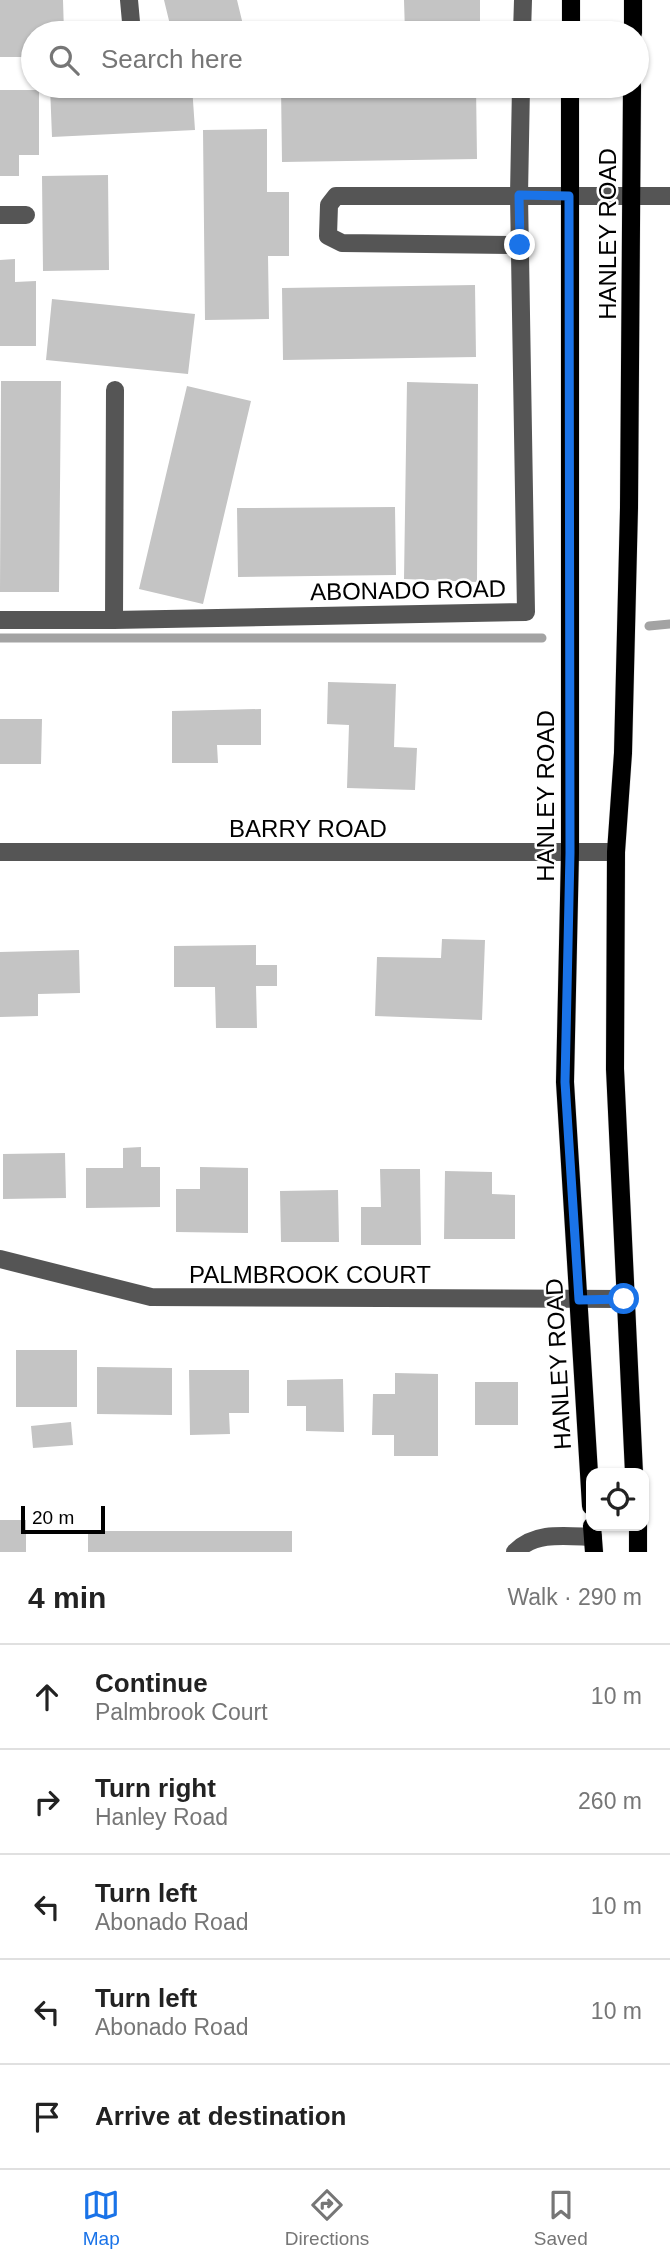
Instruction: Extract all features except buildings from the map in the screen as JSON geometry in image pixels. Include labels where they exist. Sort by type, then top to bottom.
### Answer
[{"type":"main road","points":[[571,0],[571,21]]},
{"type":"main road","points":[[632,21],[633,0]]},
{"type":"main road","name":"HANLEY ROAD","points":[[570,98],[570,853],[565,1082],[589,1468]]},
{"type":"main road","name":"HANLEY ROAD","points":[[632,98],[629,522],[624,753],[617,852],[615,1069],[634,1468]]},
{"type":"main road","points":[[638,1531],[638,1552]]},
{"type":"street","points":[[129,0],[131,21]]},
{"type":"street","points":[[522,21],[523,0]]},
{"type":"street","name":"ABONADO ROAD","points":[[0,620],[526,612],[519,195],[521,98]]},
{"type":"street","points":[[520,245],[342,243],[328,236],[329,205],[336,196],[670,196]]},
{"type":"street","points":[[0,215],[26,215]]},
{"type":"street","points":[[114,620],[115,390]]},
{"type":"street","name":"BARRY ROAD","points":[[0,852],[617,852]]},
{"type":"street","name":"PALMBROOK COURT","points":[[0,1259],[151,1297],[624,1299]]},
{"type":"street","points":[[515,1552],[526,1541],[553,1536],[593,1538]]},
{"type":"waterway","points":[[649,626],[670,624]]},
{"type":"waterway","points":[[0,638],[542,638]]},
{"type":"route","points":[[520,245],[519,195],[569,196],[571,754],[565,1082],[579,1300],[624,1299]]}]
